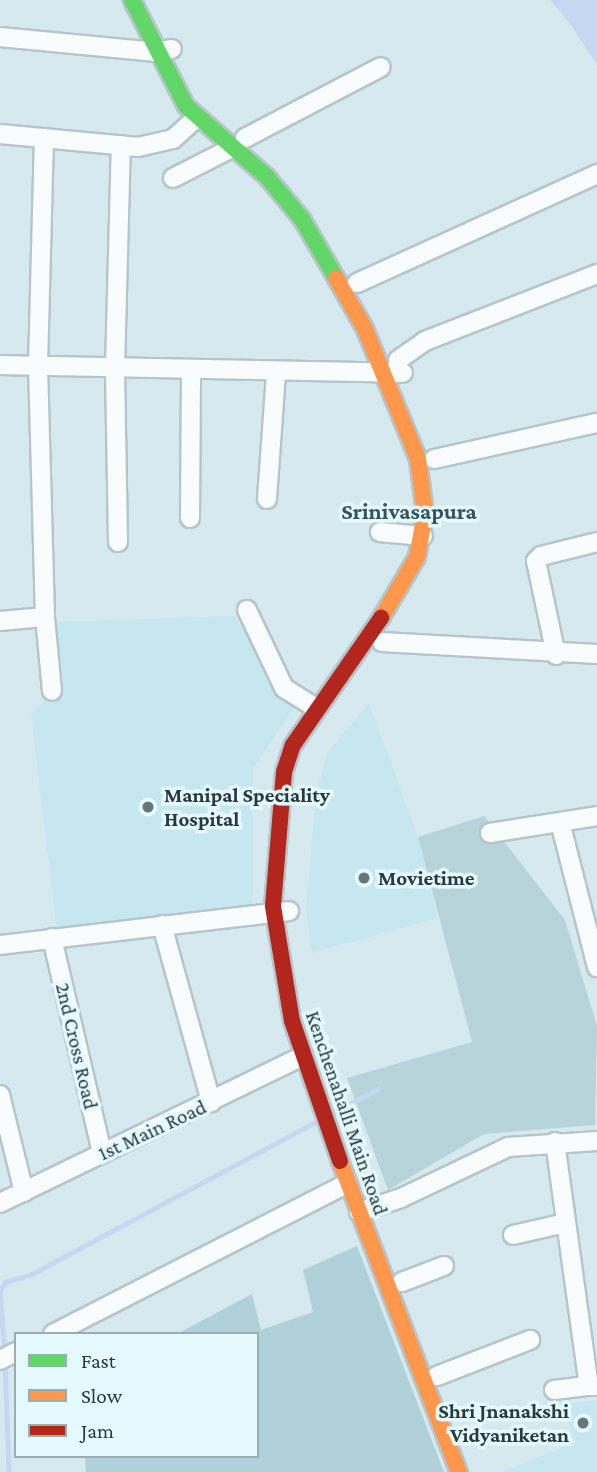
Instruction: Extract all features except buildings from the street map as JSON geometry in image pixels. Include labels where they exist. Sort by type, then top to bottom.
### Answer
[{"type":"main road","name":"Kenchenahalli Main Road","points":[[132,0],[164,50],[207,107],[302,219],[411,393]]},
{"type":"main road","name":"Kenchenahalli Main Road","points":[[149,0],[164,50],[196,118],[278,166],[315,210],[357,283],[396,369],[418,459],[423,536],[403,586],[293,745],[284,772],[282,912],[292,1021],[303,1056],[348,1183],[366,1210],[402,1282],[475,1472]]},
{"type":"main road","points":[[425,579],[440,530],[434,459],[428,434]]},
{"type":"main road","name":"Kenchenahalli Main Road","points":[[416,595],[307,752],[299,775],[282,912],[307,1017],[366,1210],[458,1472]]},
{"type":"street","points":[[2,33],[164,50]]},
{"type":"street","points":[[173,178],[381,67]]},
{"type":"street","points":[[0,134],[138,147],[173,139],[196,118]]},
{"type":"street","points":[[44,138],[38,366],[45,617],[52,691]]},
{"type":"street","points":[[118,542],[116,369],[121,145]]},
{"type":"street","points":[[357,283],[597,174]]},
{"type":"street","points":[[0,365],[276,372],[396,369],[425,341],[597,274]]},
{"type":"street","points":[[190,518],[191,370]]},
{"type":"street","points":[[267,499],[276,372]]},
{"type":"street","points":[[434,459],[597,423]]},
{"type":"street","points":[[380,532],[423,536]]},
{"type":"street","points":[[556,655],[536,561],[541,555],[597,542]]},
{"type":"street","points":[[247,610],[284,688],[317,709]]},
{"type":"street","points":[[0,621],[45,617]]},
{"type":"street","points":[[382,642],[556,655],[597,654]]},
{"type":"street","points":[[490,833],[597,816]]},
{"type":"street","points":[[560,822],[597,967]]},
{"type":"street","points":[[0,945],[282,912]]},
{"type":"street","points":[[162,925],[211,1102]]},
{"type":"street","name":"2nd Cross Road","points":[[52,938],[102,1153]]},
{"type":"street","name":"1st Main Road","points":[[0,1203],[303,1056]]},
{"type":"street","points":[[0,1095],[24,1192]]},
{"type":"street","points":[[366,1210],[508,1147],[597,1140]]},
{"type":"street","points":[[554,1390],[593,1386],[555,1142]]},
{"type":"street","points":[[57,1332],[348,1183]]},
{"type":"street","points":[[513,1235],[566,1223]]},
{"type":"street","points":[[402,1282],[444,1266]]},
{"type":"street","points":[[437,1376],[530,1340]]},
{"type":"shaded area","points":[[550,0],[597,0],[597,65],[571,25]]},
{"type":"shaded area","name":"Manipal Speciality Hospital","points":[[234,616],[297,704],[253,769],[253,907],[57,932],[31,714],[55,689],[50,622]]},
{"type":"shaded area","points":[[369,703],[418,837],[437,918],[312,953],[306,908],[316,796],[327,753]]},
{"type":"shaded area","points":[[484,816],[565,920],[597,1026],[595,1125],[484,1134],[388,1190],[347,1078],[472,1042],[418,837]]},
{"type":"shaded area","points":[[357,1246],[444,1472],[86,1472],[85,1458],[259,1458],[259,1332],[181,1332],[252,1294],[261,1330],[313,1312],[303,1270]]},
{"type":"shaded area","name":"Shri Jnanakshi Vidyaniketan","points":[[597,1400],[597,1472],[502,1472],[576,1442],[560,1404]]},
{"type":"waterway","points":[[332,1113],[378,1089]]},
{"type":"waterway","points":[[0,1291],[5,1282],[30,1275],[315,1122]]},
{"type":"waterway","points":[[0,1293],[5,1352]]},
{"type":"waterway","points":[[5,1361],[9,1472]]},
{"type":"traffic: fast","points":[[132,0],[186,106],[267,177],[302,219],[336,278]]},
{"type":"traffic: slow","points":[[336,278],[365,329],[418,459],[425,514],[417,557],[381,618]]},
{"type":"traffic: slow","points":[[340,1161],[459,1472]]},
{"type":"traffic: jam","points":[[340,1161],[292,1021],[273,906],[284,772],[293,745],[381,618]]},
{"type":"place","name":"Manipal Speciality Hospital","points":[[148,807]]},
{"type":"place","name":"Movietime","points":[[364,878]]},
{"type":"place","name":"Shri Jnanakshi Vidyaniketan","points":[[583,1423]]},
{"type":"district","name":"Srinivasapura","points":[[409,511]]}]
